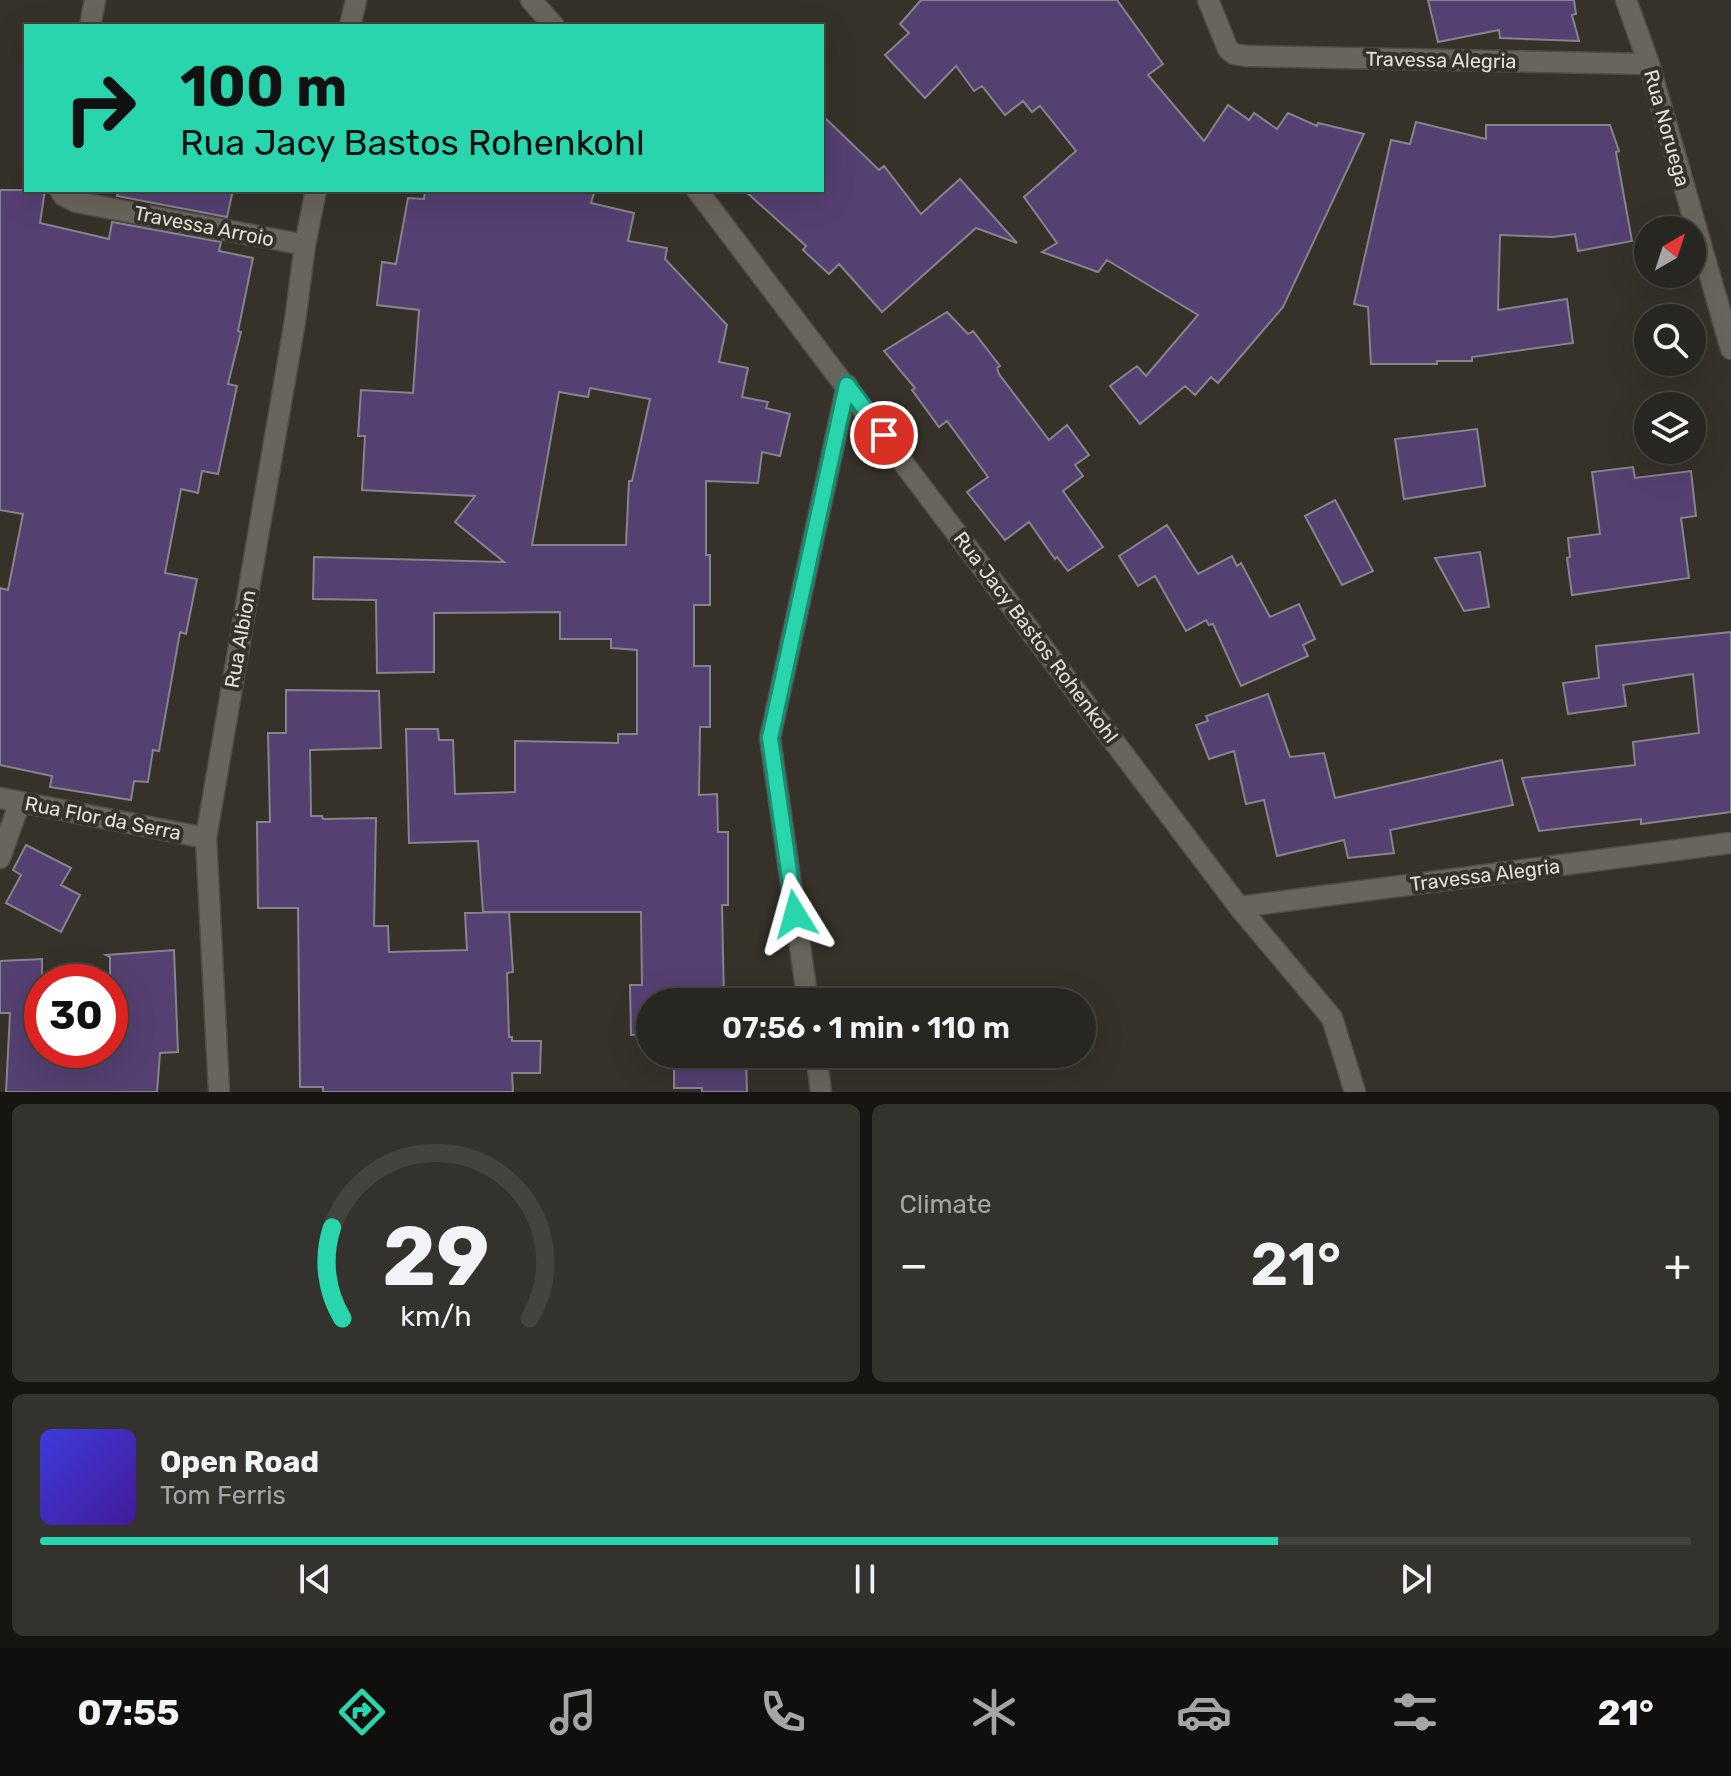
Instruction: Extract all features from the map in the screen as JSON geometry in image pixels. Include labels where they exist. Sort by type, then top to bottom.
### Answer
[{"type":"street","points":[[90,24],[95,0]]},
{"type":"street","points":[[350,24],[356,0]]},
{"type":"street","points":[[531,0],[552,24]]},
{"type":"street","name":"Travessa Alegria","points":[[1208,0],[1228,49],[1234,54],[1649,64]]},
{"type":"street","name":"Rua Noruega","points":[[1626,0],[1649,64],[1731,349]]},
{"type":"street","name":"Travessa Arroio","points":[[61,192],[76,202],[305,245]]},
{"type":"street","name":"Rua Albion","points":[[219,1092],[206,838],[316,192]]},
{"type":"street","name":"Rua Jacy Bastos Rohenkohl","points":[[699,192],[1239,907],[1332,1018],[1355,1092]]},
{"type":"street","points":[[806,988],[770,738],[847,385]]},
{"type":"street","points":[[0,858],[10,800]]},
{"type":"street","name":"Rua Flor da Serra","points":[[10,800],[206,838]]},
{"type":"street","name":"Travessa Alegria","points":[[1239,907],[1731,843]]},
{"type":"street","points":[[818,1068],[821,1092]]},
{"type":"building","points":[[921,0],[1117,0],[1163,64],[1148,75],[1204,141],[1228,105],[1249,120],[1254,113],[1277,129],[1288,113],[1317,126],[1318,123],[1364,134],[1283,307],[1218,383],[1211,377],[1195,395],[1185,386],[1140,424],[1110,386],[1137,366],[1146,376],[1198,315],[1107,260],[1098,272],[1042,252],[1057,243],[1024,197],[1076,151],[1040,106],[1032,112],[1023,101],[1005,115],[982,86],[974,91],[956,66],[925,98],[885,55],[909,33],[900,24]]},
{"type":"building","points":[[1428,0],[1574,0],[1576,14],[1572,15],[1579,41],[1500,38],[1499,30],[1438,42]]},
{"type":"building","points":[[824,117],[879,170],[884,166],[921,214],[960,179],[1017,243],[976,228],[882,312],[839,264],[829,274],[803,250],[806,246],[746,192],[824,192]]},
{"type":"building","points":[[1416,122],[1486,139],[1486,125],[1610,125],[1619,151],[1616,152],[1632,241],[1578,251],[1575,234],[1553,237],[1500,235],[1498,310],[1567,299],[1573,343],[1472,357],[1472,361],[1371,364],[1368,307],[1354,304],[1391,140],[1410,144]]},
{"type":"building","points":[[0,190],[45,192],[40,223],[109,239],[112,222],[221,242],[219,251],[253,258],[238,331],[241,332],[228,384],[237,386],[218,474],[202,471],[198,493],[181,489],[165,573],[197,579],[186,634],[180,632],[159,751],[153,750],[148,782],[134,781],[131,800],[50,787],[52,776],[0,765],[0,588],[8,590],[23,514],[0,510]]},
{"type":"building","points":[[118,192],[233,192],[227,217],[117,196]]},
{"type":"building","points":[[425,192],[594,192],[591,203],[634,213],[628,241],[667,248],[665,259],[727,325],[719,362],[748,368],[742,397],[768,402],[766,408],[790,414],[780,456],[762,452],[758,483],[706,481],[710,605],[694,605],[694,666],[710,666],[710,727],[700,727],[699,795],[717,794],[718,832],[728,832],[728,905],[722,905],[724,988],[636,988],[636,1035],[631,1035],[630,985],[642,985],[641,912],[483,912],[478,841],[409,843],[406,729],[438,729],[439,740],[453,740],[455,794],[515,792],[515,741],[618,743],[618,734],[637,734],[637,650],[611,648],[611,639],[560,639],[560,612],[434,613],[434,672],[377,673],[376,600],[313,599],[314,557],[504,562],[455,522],[475,496],[362,490],[365,436],[358,436],[361,390],[413,393],[419,310],[377,305],[382,262],[396,264],[408,198],[424,199]],"holes":[[[590,388],[650,399],[632,481],[629,481],[626,545],[532,545],[559,392],[588,397]]]},
{"type":"building","points":[[947,312],[968,334],[973,331],[1000,366],[997,368],[999,374],[1049,440],[1067,425],[1089,455],[1075,465],[1083,476],[1063,491],[1103,547],[1068,571],[1057,557],[1055,559],[1029,522],[1005,540],[967,492],[988,477],[947,421],[939,427],[912,390],[915,388],[884,351]]},
{"type":"building","points":[[1477,429],[1485,486],[1404,499],[1395,439]]},
{"type":"building","points":[[1633,467],[1635,478],[1691,471],[1696,516],[1681,518],[1689,578],[1572,595],[1568,538],[1600,534],[1592,472]]},
{"type":"building","points":[[1335,500],[1373,571],[1342,585],[1305,516]]},
{"type":"building","points":[[1167,525],[1198,574],[1232,556],[1237,566],[1241,563],[1270,617],[1299,604],[1315,639],[1303,645],[1308,656],[1241,686],[1213,624],[1209,625],[1206,620],[1186,631],[1155,576],[1138,586],[1119,556]]},
{"type":"building","points":[[1480,552],[1489,607],[1464,611],[1435,558]]},
{"type":"building","points":[[1731,632],[1731,812],[1641,824],[1641,819],[1539,831],[1522,778],[1635,765],[1633,742],[1699,733],[1693,674],[1623,685],[1626,706],[1568,714],[1563,683],[1599,678],[1596,646]]},
{"type":"building","points":[[286,690],[379,691],[381,748],[310,750],[311,816],[322,816],[323,819],[376,818],[374,926],[388,926],[389,952],[467,950],[465,913],[509,912],[513,972],[507,973],[509,1037],[512,1041],[541,1041],[540,1073],[512,1073],[513,1092],[323,1092],[323,1087],[300,1087],[298,908],[258,908],[257,822],[270,822],[268,733],[286,733]]},
{"type":"building","points":[[1268,694],[1290,757],[1324,753],[1335,798],[1502,760],[1513,805],[1390,830],[1394,853],[1348,858],[1344,840],[1277,856],[1264,800],[1246,804],[1234,751],[1209,759],[1196,725],[1208,721],[1206,716]]},
{"type":"building","points":[[26,845],[71,868],[61,885],[80,895],[61,932],[6,903],[21,875],[13,870]]},
{"type":"building","points":[[174,950],[178,1052],[160,1053],[157,1092],[6,1092],[10,1013],[0,1013],[0,961],[42,959],[42,964],[24,964],[24,1068],[128,1068],[128,964],[110,964],[110,957],[106,955]]},
{"type":"building","points":[[674,1068],[746,1068],[747,1092],[702,1092],[702,1088],[674,1088]]},
{"type":"route","points":[[795,914],[770,738],[847,385],[884,435]]}]
